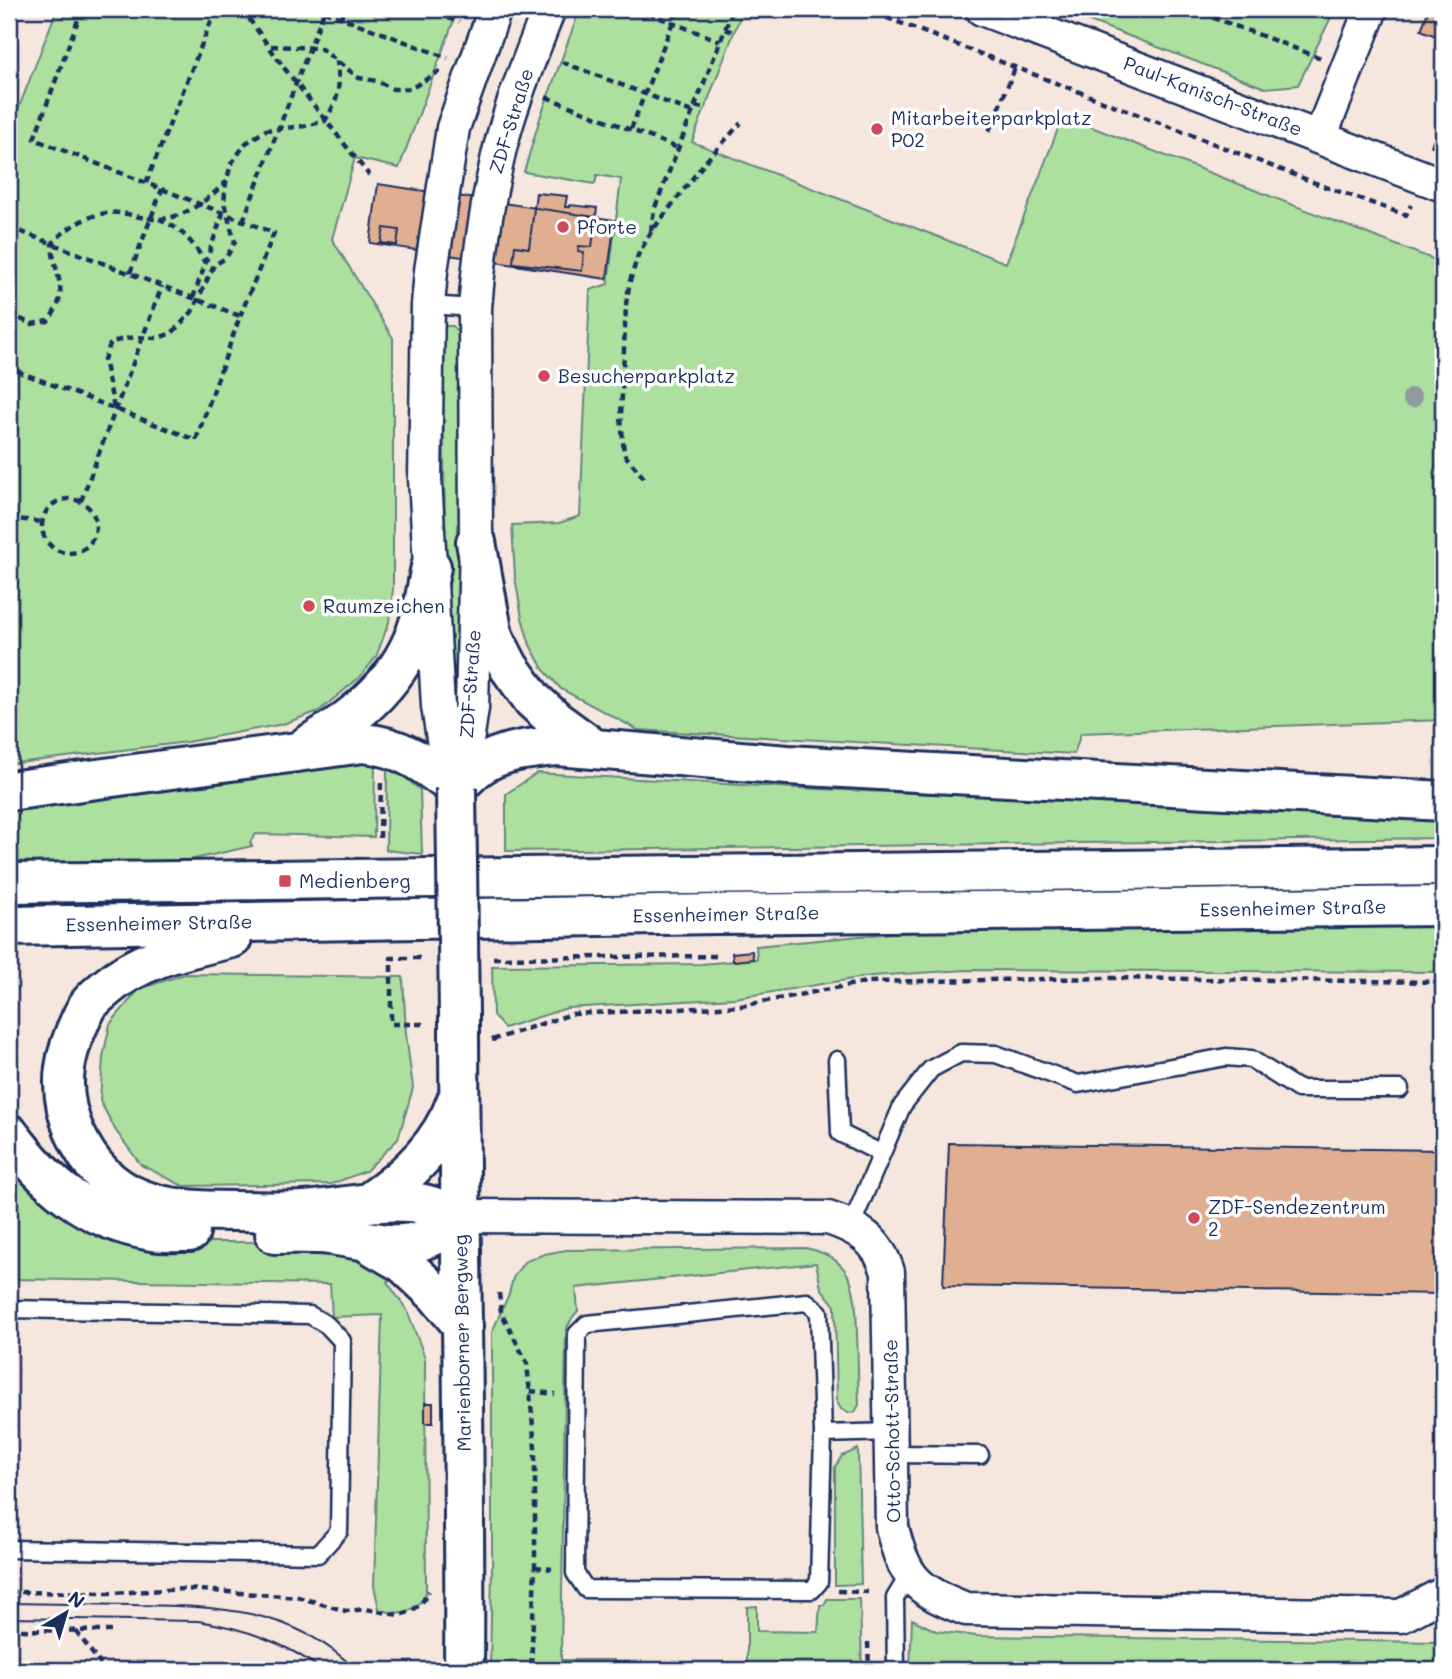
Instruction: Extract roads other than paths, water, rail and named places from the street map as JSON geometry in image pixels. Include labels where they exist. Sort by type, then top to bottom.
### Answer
[{"type":"main road","points":[[476,542],[493,635],[509,667],[533,699],[556,721],[593,748]]},
{"type":"main road","points":[[297,751],[361,711],[397,672],[415,634],[431,567]]},
{"type":"main road","points":[[9,791],[363,743],[380,744],[412,755],[456,788],[483,764],[507,755],[538,748],[593,748],[802,766],[1443,801]]},
{"type":"main road","name":"Marienborner Bergweg","points":[[456,788],[441,1020],[459,1095],[466,1505],[464,1670]]},
{"type":"main road","name":"Essenheimer Straße","points":[[9,883],[1443,866]]},
{"type":"main road","name":"Essenheimer Straße","points":[[9,926],[834,912],[1443,906]]},
{"type":"main road","points":[[299,921],[171,953],[142,963],[114,981],[91,1001],[72,1035],[65,1064],[63,1091],[69,1120],[82,1149],[102,1175],[127,1194],[156,1206],[191,1211],[304,1211],[371,1201],[424,1204],[459,1216]]},
{"type":"main road","points":[[371,1201],[401,1180],[430,1150],[450,1120],[459,1095]]},
{"type":"main road","points":[[9,1134],[51,1184],[83,1207],[114,1222],[154,1232],[329,1235],[365,1242],[405,1245],[426,1241],[459,1216]]},
{"type":"main road","points":[[365,1242],[403,1262],[437,1295],[463,1326]]},
{"type":"street","name":"ZDF-Straße","points":[[456,788],[446,758],[439,719],[425,478],[428,305],[453,128],[495,9]]},
{"type":"street","name":"ZDF-Straße","points":[[456,788],[472,708],[476,542],[475,308],[484,234],[499,152],[512,106],[549,9]]},
{"type":"street","name":"Paul-Kanisch-Straße","points":[[982,9],[1443,185]]},
{"type":"street","points":[[1320,137],[1371,9]]},
{"type":"street","name":"Otto-Schott-Straße","points":[[459,1216],[828,1218],[851,1226],[873,1242],[883,1256],[888,1272],[892,1527],[899,1556],[909,1575],[932,1596],[966,1609],[1401,1616],[1443,1594]]},
{"type":"lane","points":[[428,305],[475,308]]},
{"type":"lane","points":[[851,1226],[902,1106],[931,1069],[961,1053],[996,1054],[1078,1084],[1226,1057],[1251,1059],[1298,1089],[1400,1089]]},
{"type":"lane","points":[[837,1060],[840,1133],[880,1153]]},
{"type":"lane","points":[[807,1302],[819,1312],[823,1434],[819,1582],[812,1590],[586,1589],[575,1573],[578,1334],[586,1324],[807,1302]]},
{"type":"lane","points":[[9,1309],[310,1315],[327,1325],[342,1341],[339,1531],[318,1554],[9,1549]]},
{"type":"lane","points":[[823,1434],[980,1455]]},
{"type":"lane","points":[[896,1670],[895,1598],[909,1575]]},
{"type":"tram line","points":[[9,1603],[163,1605],[223,1609],[251,1614],[306,1633],[332,1649],[356,1670]]},
{"type":"tram line","points":[[9,1618],[198,1621],[232,1628],[279,1644],[322,1670]]},
{"type":"place","name":"Mitarbeiterparkplatz P02","points":[[877,129]]},
{"type":"place","name":"Pforte","points":[[563,227]]},
{"type":"place","name":"Besucherparkplatz","points":[[544,376]]},
{"type":"place","name":"Raumzeichen","points":[[309,606]]},
{"type":"place","name":"Medienberg","points":[[285,881]]},
{"type":"place","name":"ZDF-Sendezentrum 2","points":[[1194,1218]]}]
